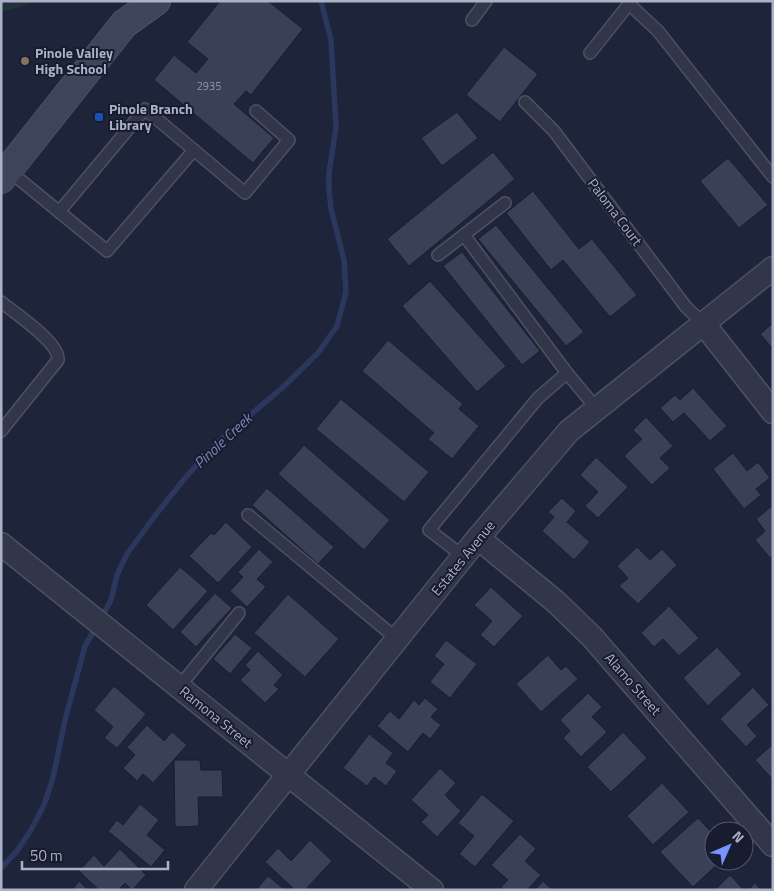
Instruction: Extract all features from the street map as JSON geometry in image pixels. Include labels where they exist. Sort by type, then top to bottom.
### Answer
[{"type":"main road","points":[[3,171],[129,13],[156,1]]},
{"type":"street","name":"Estates Avenue","points":[[196,890],[463,556],[569,431],[773,268]]},
{"type":"street","points":[[703,323],[773,412]]},
{"type":"street","name":"Alamo Street","points":[[478,538],[556,602],[592,637],[773,845]]},
{"type":"street","name":"Ramona Street","points":[[1,544],[432,890]]},
{"type":"lane","points":[[472,20],[486,1]]},
{"type":"lane","points":[[590,53],[629,4],[658,31],[773,177]]},
{"type":"lane","name":"Paloma Court","points":[[525,102],[554,131],[686,307],[703,323]]},
{"type":"lane","points":[[59,212],[145,109],[244,193],[289,140],[256,110]]},
{"type":"lane","points":[[3,171],[59,212],[107,251],[194,150]]},
{"type":"lane","points":[[438,255],[505,203]]},
{"type":"lane","points":[[464,235],[567,373],[597,409]]},
{"type":"lane","points":[[1,302],[34,329],[55,349],[58,355],[58,360],[1,431]]},
{"type":"lane","points":[[463,556],[429,530],[538,398],[567,373]]},
{"type":"lane","points":[[248,515],[397,639]]},
{"type":"lane","points":[[179,687],[238,613]]},
{"type":"shaded area","points":[[1,1],[34,1],[24,6],[1,12]]},
{"type":"building","points":[[220,1],[268,1],[303,29],[251,95],[246,91],[234,104],[274,138],[253,163],[154,80],[174,55],[196,73],[208,59],[187,42]]},
{"type":"building","points":[[504,47],[538,74],[500,122],[466,95]]},
{"type":"building","points":[[457,112],[478,138],[442,166],[421,138]]},
{"type":"building","points":[[493,152],[515,179],[409,266],[387,239]]},
{"type":"building","points":[[728,158],[768,205],[739,228],[700,181]]},
{"type":"building","points":[[533,191],[579,249],[592,239],[637,295],[610,317],[563,260],[551,270],[506,213]]},
{"type":"building","points":[[496,225],[584,332],[566,346],[478,239]]},
{"type":"building","points":[[462,252],[540,351],[522,365],[443,266]]},
{"type":"building","points":[[430,281],[506,366],[477,392],[402,306]]},
{"type":"building","points":[[773,323],[773,349],[760,334]]},
{"type":"building","points":[[388,340],[463,404],[459,409],[479,426],[452,459],[428,439],[434,433],[362,371]]},
{"type":"building","points":[[693,388],[727,426],[710,441],[684,413],[673,422],[660,408],[675,395],[680,400]]},
{"type":"building","points":[[341,399],[429,472],[404,502],[316,429]]},
{"type":"building","points":[[646,417],[673,446],[660,458],[670,468],[652,485],[624,456],[642,439],[633,430]]},
{"type":"building","points":[[304,445],[390,520],[364,550],[278,474]]},
{"type":"building","points":[[733,453],[747,471],[758,462],[770,478],[756,489],[761,495],[744,509],[713,469]]},
{"type":"building","points":[[596,457],[628,487],[598,518],[585,506],[598,492],[580,475]]},
{"type":"building","points":[[267,488],[334,547],[318,564],[252,505]]},
{"type":"building","points":[[562,498],[576,511],[567,522],[590,542],[574,560],[542,531],[554,517],[548,512]]},
{"type":"building","points":[[773,505],[773,556],[770,558],[755,540],[765,531],[756,519]]},
{"type":"building","points":[[226,522],[252,547],[218,583],[189,556],[211,533],[214,535]]},
{"type":"building","points":[[637,547],[650,560],[662,549],[677,565],[638,604],[619,586],[628,578],[617,566]]},
{"type":"building","points":[[259,549],[273,562],[257,579],[266,587],[247,607],[230,591],[243,577],[238,572]]},
{"type":"building","points":[[180,567],[208,591],[173,630],[146,605]]},
{"type":"building","points":[[491,587],[523,616],[494,647],[480,635],[492,621],[474,605]]},
{"type":"building","points":[[215,593],[232,608],[196,647],[180,632]]},
{"type":"building","points":[[288,594],[339,639],[305,677],[254,633]]},
{"type":"building","points":[[669,606],[699,638],[679,656],[663,639],[654,647],[641,633]]},
{"type":"building","points":[[235,634],[252,648],[230,674],[213,659]]},
{"type":"building","points":[[446,640],[477,664],[450,698],[430,682],[444,664],[434,656]]},
{"type":"building","points":[[717,647],[742,674],[708,706],[683,678]]},
{"type":"building","points":[[258,651],[283,675],[274,685],[279,689],[265,703],[240,680],[250,670],[245,665]]},
{"type":"building","points":[[548,655],[561,670],[566,666],[578,679],[541,712],[516,684]]},
{"type":"building","points":[[114,686],[146,714],[117,748],[104,738],[113,727],[94,710]]},
{"type":"building","points":[[753,687],[769,705],[747,725],[757,736],[746,747],[720,719]]},
{"type":"building","points":[[588,693],[602,707],[592,717],[607,732],[581,757],[563,738],[570,731],[560,720]]},
{"type":"building","points":[[425,698],[438,709],[431,717],[441,725],[430,739],[423,733],[408,752],[377,726],[390,711],[399,719],[414,700],[419,705]]},
{"type":"building","points":[[147,725],[164,741],[172,732],[187,745],[153,783],[143,774],[137,781],[123,768],[135,755],[127,747]]},
{"type":"building","points":[[623,732],[647,758],[611,792],[587,767]]},
{"type":"building","points":[[369,734],[393,753],[386,763],[397,771],[386,786],[374,777],[367,786],[343,768]]},
{"type":"building","points":[[773,744],[773,780],[755,760]]},
{"type":"building","points":[[174,760],[200,760],[201,770],[222,770],[223,797],[198,797],[199,826],[175,827]]},
{"type":"building","points":[[440,768],[456,783],[445,795],[461,811],[437,837],[421,822],[428,815],[411,800]]},
{"type":"building","points":[[662,783],[689,812],[653,845],[627,816]]},
{"type":"building","points":[[482,794],[514,821],[475,867],[459,854],[474,836],[458,823]]},
{"type":"building","points":[[140,804],[159,820],[147,835],[165,850],[151,867],[108,831],[117,820],[123,825]]},
{"type":"building","points":[[698,818],[704,824],[704,871],[710,871],[693,887],[660,852]]},
{"type":"building","points":[[520,834],[536,849],[525,861],[541,875],[527,890],[504,890],[501,887],[508,880],[491,865]]},
{"type":"building","points":[[310,840],[332,861],[305,890],[295,890],[265,862],[278,848],[291,861]]},
{"type":"building","points":[[120,849],[146,875],[132,890],[125,883],[118,890],[99,890],[79,871],[94,855],[104,866]]},
{"type":"building","points":[[730,875],[744,890],[715,890]]},
{"type":"building","points":[[268,876],[285,890],[256,890]]},
{"type":"building","points":[[79,881],[88,890],[72,890]]},
{"type":"building","points":[[543,881],[553,890],[535,890]]},
{"type":"building","points":[[755,883],[761,890],[748,890]]},
{"type":"waterway","name":"Pinole Creek","points":[[101,619],[111,600],[117,575],[127,554],[185,478],[219,441],[281,389],[318,353],[337,326],[346,292],[344,260],[331,209],[329,189],[329,173],[336,127],[331,40],[321,1]]},
{"type":"waterway","name":"Pinole Creek","points":[[1,868],[17,851],[44,805],[53,778],[65,720],[85,646],[96,627]]},
{"type":"place","name":"Pinole Valley High School","points":[[25,61]]},
{"type":"place","name":"Pinole Branch Library","points":[[99,117]]}]
